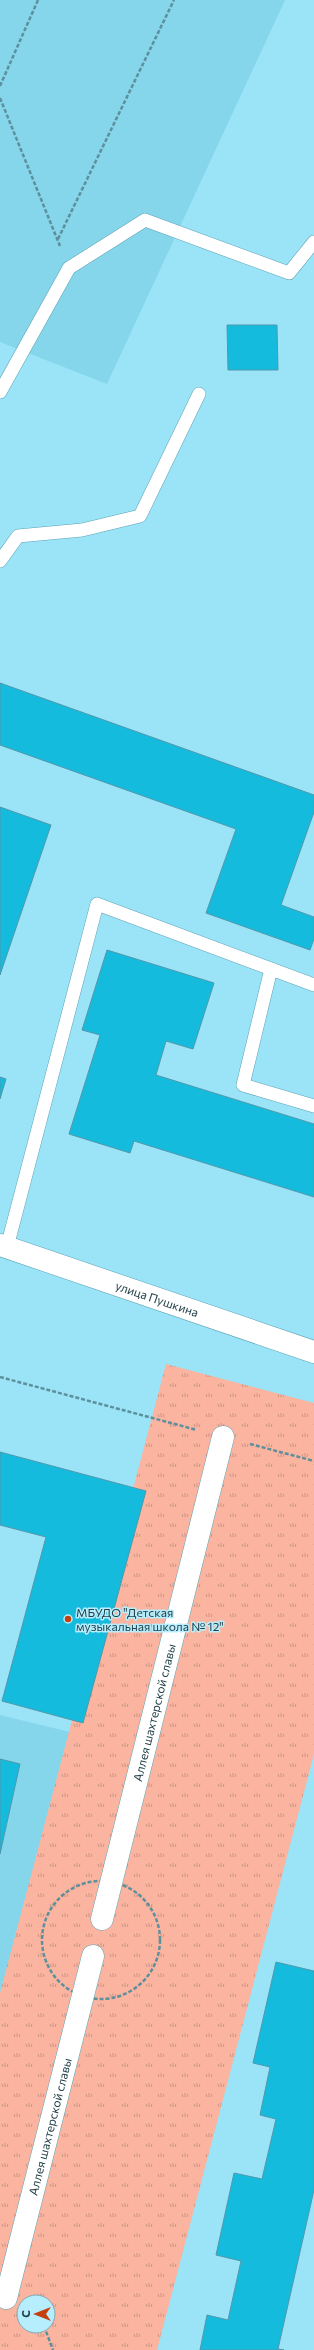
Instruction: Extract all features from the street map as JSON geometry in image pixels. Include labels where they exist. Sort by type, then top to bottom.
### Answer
[{"type":"street","name":"улица Пушкина","points":[[4,1246],[314,1352]]},
{"type":"street","name":"Аллея шахтерской славы","points":[[102,1919],[223,1437]]},
{"type":"street","name":"Аллея шахтерской славы","points":[[6,2298],[93,1956]]},
{"type":"lane","points":[[0,392],[69,268],[145,220],[289,273],[314,242]]},
{"type":"lane","points":[[0,561],[18,536],[82,530],[140,516],[199,394]]},
{"type":"lane","points":[[4,1246],[97,904],[314,985]]},
{"type":"lane","points":[[271,969],[243,1084],[314,1106]]},
{"type":"path","points":[[0,86],[38,0]]},
{"type":"path","points":[[58,239],[174,0]]},
{"type":"path","points":[[0,98],[69,268]]},
{"type":"path","points":[[0,1377],[314,1461]]},
{"type":"path","points":[[47,2334],[53,2350]]},
{"type":"shaded area","points":[[0,0],[285,0],[107,384],[0,342]]},
{"type":"shaded area","points":[[0,1715],[78,1734],[0,2040]]},
{"type":"green space","points":[[166,1364],[314,1403],[314,1754],[157,2350],[0,2350],[0,1993]]},
{"type":"building","points":[[227,325],[277,325],[278,370],[228,370]]},
{"type":"building","points":[[0,683],[314,795],[314,812],[281,905],[314,917],[314,939],[310,950],[206,913],[236,829],[0,745]]},
{"type":"building","points":[[0,807],[51,825],[0,975]]},
{"type":"building","points":[[107,950],[214,983],[193,1049],[166,1041],[156,1075],[314,1124],[314,1197],[134,1141],[130,1153],[69,1134],[100,1035],[82,1030]]},
{"type":"building","points":[[0,1077],[6,1079],[0,1099]]},
{"type":"building","name":"МБУДО \"Детская музыкальная школа № 12\"","points":[[0,1452],[146,1491],[83,1723],[2,1701],[46,1537],[0,1525]]},
{"type":"building","points":[[0,1759],[20,1764],[0,1854]]},
{"type":"building","points":[[276,1962],[314,1971],[314,2190],[278,2349],[284,2350],[200,2350],[207,2315],[228,2320],[241,2261],[216,2255],[234,2173],[262,2179],[276,2119],[260,2115],[270,2067],[253,2063]]},
{"type":"place","name":"МБУДО \"Детская музыкальная школа № 12\"","points":[[68,1619]]}]
